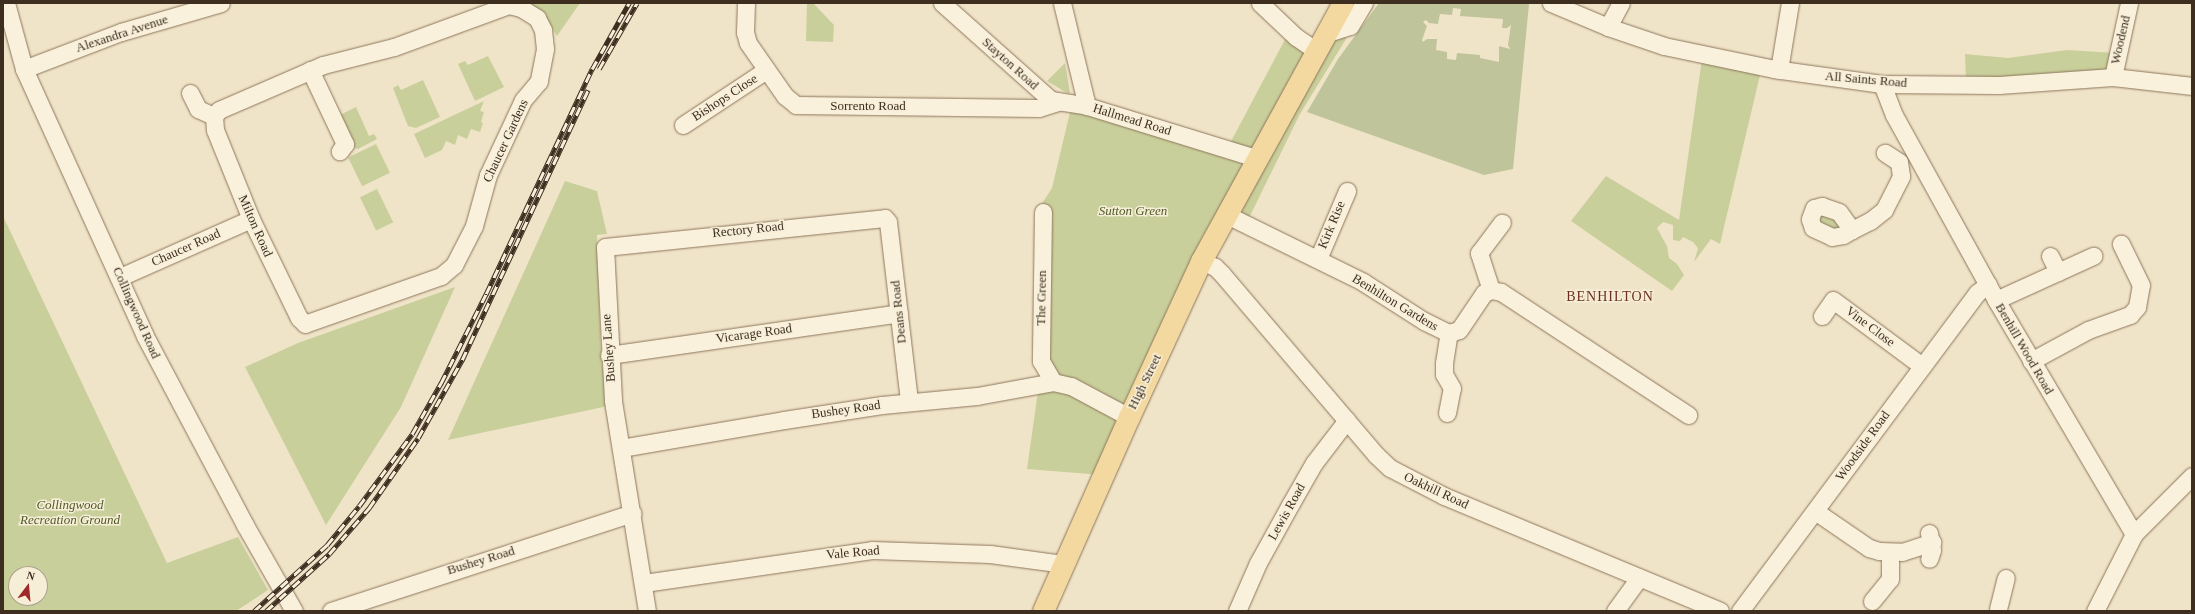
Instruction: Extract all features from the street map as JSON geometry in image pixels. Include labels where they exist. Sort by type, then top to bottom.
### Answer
[{"type":"main road","points":[[1320,42],[1322,18],[1328,3]]},
{"type":"main road","name":"High Street","points":[[1043,611],[1128,417],[1201,261],[1225,214],[1342,3]]},
{"type":"street","name":"Collingwood Road","points":[[6,3],[7,28],[161,369],[294,611]]},
{"type":"street","name":"Alexandra Avenue","points":[[24,68],[121,32],[221,3]]},
{"type":"street","name":"Sorrento Road","points":[[746,3],[748,43],[790,102],[805,106],[1038,108],[1058,102]]},
{"type":"street","name":"Stayton Road","points":[[942,3],[1047,96],[1058,102],[1087,106]]},
{"type":"street","name":"Hallmead Road","points":[[1062,3],[1087,106],[1256,158]]},
{"type":"street","points":[[1260,3],[1296,37],[1320,42],[1350,26],[1364,3]]},
{"type":"street","name":"All Saints Road","points":[[1551,3],[1608,27],[1664,46],[1779,70],[1882,84],[1999,85],[2112,77],[2192,86]]},
{"type":"street","points":[[1608,27],[1621,3]]},
{"type":"street","points":[[1779,70],[1790,3]]},
{"type":"street","name":"Woodend","points":[[2112,77],[2129,3]]},
{"type":"street","name":"Chaucer Gardens","points":[[213,120],[219,110],[310,70],[394,47],[509,5],[521,8],[537,18],[543,30],[545,49],[539,81],[523,100],[488,175],[474,226],[454,265],[441,276],[305,324]]},
{"type":"street","points":[[310,70],[344,144],[340,151]]},
{"type":"street","name":"Bishops Close","points":[[683,125],[766,70]]},
{"type":"street","name":"Benhill Wood Road","points":[[1882,84],[1894,115],[1996,300],[2134,534]]},
{"type":"street","points":[[190,93],[198,109],[213,120]]},
{"type":"street","name":"Milton Road","points":[[213,120],[251,219],[299,318],[305,324]]},
{"type":"street","points":[[1852,230],[1870,221],[1884,210],[1901,176],[1899,162],[1885,153]]},
{"type":"street","points":[[1899,162],[1915,153]]},
{"type":"street","name":"Kirk Rise","points":[[1318,260],[1347,191]]},
{"type":"street","name":"The Green","points":[[1043,212],[1041,361],[1053,382]]},
{"type":"street","name":"Benhilton Gardens","points":[[1225,214],[1363,282],[1424,321],[1449,333],[1459,330],[1480,298],[1490,290]]},
{"type":"street","name":"Rectory Road","points":[[605,247],[878,217],[885,218],[888,222]]},
{"type":"street","name":"Chaucer Road","points":[[120,277],[251,219]]},
{"type":"street","name":"Deans Road","points":[[888,222],[909,402]]},
{"type":"street","points":[[1502,223],[1480,253],[1490,290],[1501,292],[1688,415]]},
{"type":"street","points":[[2031,361],[2088,330],[2130,315],[2137,308],[2140,285],[2121,244]]},
{"type":"street","name":"Bushey Lane","points":[[605,247],[609,355],[621,448]]},
{"type":"street","points":[[2050,256],[2058,272]]},
{"type":"street","points":[[1996,300],[2093,256]]},
{"type":"street","name":"Oakhill Road","points":[[1201,261],[1215,267],[1222,274],[1376,455],[1407,479],[1720,611]]},
{"type":"street","name":"Woodside Road","points":[[1740,611],[1977,293],[1988,284]]},
{"type":"street","name":"Vine Close","points":[[1822,316],[1833,300],[1922,366]]},
{"type":"street","name":"Vicarage Road","points":[[609,355],[899,313]]},
{"type":"street","points":[[1447,413],[1452,388],[1444,374],[1444,363],[1449,333]]},
{"type":"street","name":"Bushey Road","points":[[621,448],[784,420],[909,402],[977,396],[1053,382],[1070,386],[1128,417]]},
{"type":"street","name":"Lewis Road","points":[[1236,611],[1258,563],[1314,463],[1347,420]]},
{"type":"street","points":[[621,448],[644,583],[647,611]]},
{"type":"street","points":[[2095,611],[2134,534],[2192,476]]},
{"type":"street","points":[[1815,511],[1869,548],[1890,552],[1913,549],[1930,536],[1929,559]]},
{"type":"street","name":"Bushey Road","points":[[331,611],[632,513]]},
{"type":"street","name":"Vale Road","points":[[644,583],[872,550],[990,554],[1064,564]]},
{"type":"street","points":[[1872,601],[1890,579],[1890,552]]},
{"type":"street","points":[[1615,611],[1639,578]]},
{"type":"street","points":[[1998,610],[2006,578]]},
{"type":"green space","points":[[524,3],[580,3],[557,36],[544,15]]},
{"type":"green space","points":[[807,3],[813,3],[834,25],[833,42],[806,41]]},
{"type":"green space","points":[[1379,3],[1529,4],[1513,169],[1484,175],[1307,112],[1338,59]],"holes":[[[1453,8],[1461,9],[1460,16],[1503,19],[1502,28],[1507,28],[1511,25],[1508,45],[1510,49],[1499,46],[1499,62],[1480,58],[1480,55],[1457,53],[1456,60],[1447,59],[1447,52],[1436,50],[1437,39],[1427,39],[1423,42],[1422,40],[1427,26],[1423,22],[1426,20],[1429,23],[1438,24],[1440,14],[1452,15]]]},
{"type":"green space","points":[[1346,31],[1346,39],[1300,114],[1247,222],[1232,214],[1327,37]]},
{"type":"green space","points":[[1289,32],[1313,50],[1255,155],[1228,147]]},
{"type":"green space","points":[[2067,50],[2115,53],[2110,75],[1966,82],[1965,54],[2008,58]]},
{"type":"green space","points":[[488,56],[504,87],[475,101],[458,64],[465,61],[468,65]]},
{"type":"green space","points":[[1702,59],[1761,71],[1720,244],[1711,239],[1694,262],[1698,248],[1693,242],[1683,237],[1680,241],[1673,240],[1673,225],[1663,222],[1657,228],[1667,246],[1669,258],[1677,264],[1684,275],[1672,291],[1571,221],[1606,176],[1679,220]]},
{"type":"green space","points":[[1065,63],[1070,93],[1067,93],[1047,81]]},
{"type":"green space","points":[[423,80],[440,117],[416,128],[408,126],[393,88],[398,85],[401,90]]},
{"type":"green space","points":[[484,101],[480,111],[484,112],[480,132],[471,129],[467,139],[458,135],[455,145],[446,141],[442,150],[425,158],[414,134]]},
{"type":"green space","points":[[356,107],[369,136],[374,134],[377,139],[358,149],[354,148],[341,120],[336,117]]},
{"type":"green space","name":"Sutton Green","points":[[1071,108],[1252,159],[1102,475],[1027,469],[1038,391],[1048,366],[1041,205],[1052,188]]},
{"type":"green space","points":[[376,144],[390,173],[362,186],[348,158]]},
{"type":"green space","points":[[565,181],[597,191],[607,234],[597,235],[601,356],[608,406],[448,440]]},
{"type":"green space","points":[[377,189],[393,222],[376,231],[360,197]]},
{"type":"green space","points":[[1816,211],[1837,214],[1841,232],[1816,226]]},
{"type":"green space","name":"Collingwood Recreation Ground","points":[[3,216],[167,563],[238,537],[268,590],[236,611],[3,611]]},
{"type":"green space","points":[[455,287],[401,407],[326,525],[245,367],[298,343]]},
{"type":"railway","points":[[254,611],[327,545],[359,506],[412,434],[441,383],[486,294],[592,69],[629,3]]},
{"type":"railway","points":[[599,69],[637,3]]},
{"type":"railway","points":[[266,611],[329,554],[369,508],[418,438],[462,360],[588,90]]},
{"type":"district","name":"BENHILTON","points":[[1610,297]]}]
